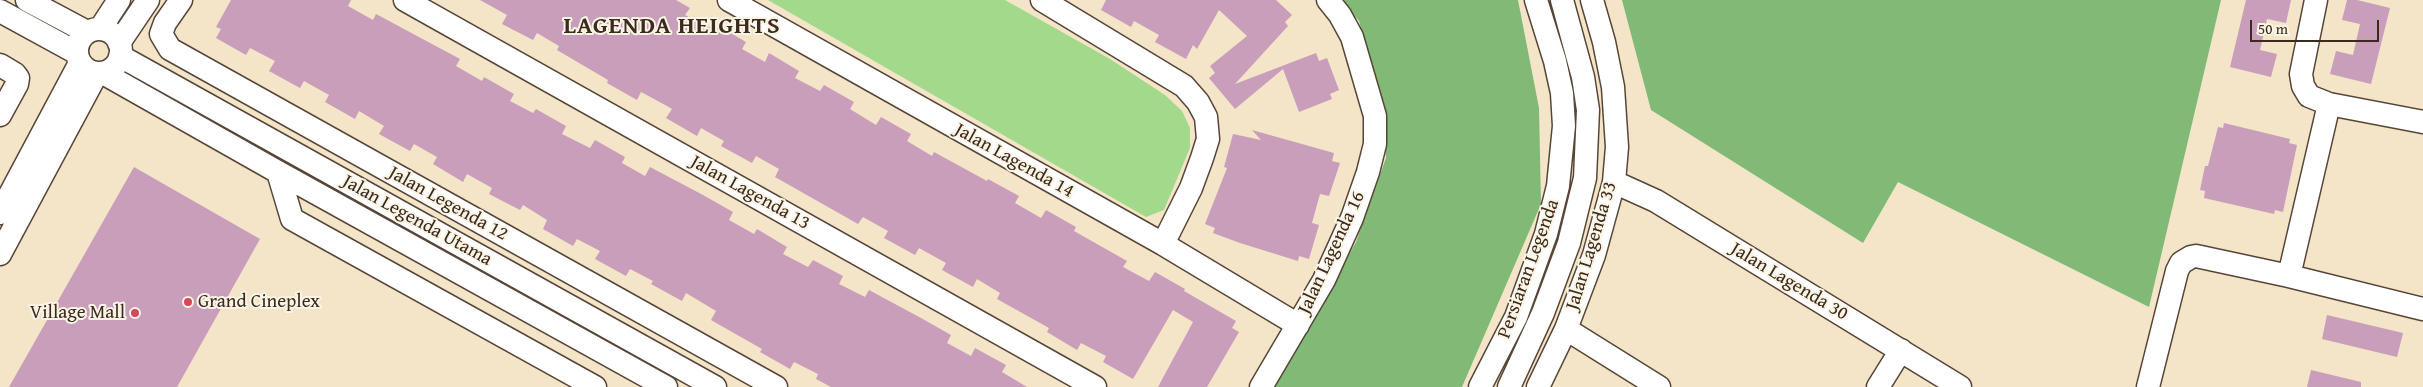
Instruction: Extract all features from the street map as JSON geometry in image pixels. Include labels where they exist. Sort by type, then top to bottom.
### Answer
[{"type":"street","points":[[27,0],[94,30],[112,33],[120,50]]},
{"type":"street","points":[[0,254],[89,65],[79,41],[94,30],[119,0]]},
{"type":"street","points":[[89,65],[114,66],[120,50],[148,0]]},
{"type":"street","name":"Jalan Legenda 12","points":[[181,0],[165,23],[161,34],[170,49],[776,387]]},
{"type":"street","name":"Jalan Lagenda 13","points":[[405,0],[1095,387]]},
{"type":"street","name":"Jalan Lagenda 14","points":[[729,0],[1164,244],[1298,324]]},
{"type":"street","points":[[1042,0],[1184,86],[1198,102],[1206,118],[1208,139],[1191,188],[1164,244]]},
{"type":"street","name":"Jalan Lagenda 16","points":[[1261,387],[1324,280],[1352,218],[1368,172],[1375,144],[1374,116],[1352,37],[1340,15],[1328,0]]},
{"type":"street","name":"Persiaran Legenda","points":[[1480,387],[1516,317],[1546,234],[1558,186],[1564,126],[1562,94],[1545,26],[1536,0]]},
{"type":"street","points":[[2316,0],[2301,74],[2303,86],[2309,96],[2329,104],[2423,122]]},
{"type":"street","points":[[1545,26],[1566,10],[1594,5]]},
{"type":"street","name":"Jalan Lagenda 33","points":[[1538,387],[1566,329],[1594,255],[1614,182],[1617,147],[1613,88],[1594,5]]},
{"type":"street","name":"Jalan Legenda Utama","points":[[0,10],[89,65],[278,172],[666,387]]},
{"type":"street","name":"Persiaran Legenda","points":[[1509,387],[1543,314],[1569,243],[1585,178],[1588,110],[1583,77],[1566,10]]},
{"type":"street","name":"Jalan Legenda Utama","points":[[120,50],[715,387]]},
{"type":"street","points":[[0,65],[18,78],[17,84],[0,115]]},
{"type":"street","points":[[0,212],[89,65]]},
{"type":"street","points":[[2288,276],[2329,104]]},
{"type":"street","points":[[278,172],[292,218],[595,387]]},
{"type":"street","name":"Jalan Lagenda 30","points":[[1614,182],[1656,201],[1960,387]]},
{"type":"street","points":[[2148,387],[2181,262],[2196,256],[2423,309]]},
{"type":"street","points":[[1566,329],[1659,387]]},
{"type":"street","points":[[1878,387],[1901,350]]},
{"type":"green space","points":[[768,0],[1005,0],[1110,59],[1165,95],[1182,111],[1190,128],[1190,148],[1164,210],[1146,217]]},
{"type":"green space","points":[[1341,0],[1518,0],[1539,108],[1541,204],[1462,387],[1274,387],[1356,242],[1386,158],[1382,102],[1359,21]]},
{"type":"green space","points":[[1622,0],[2221,0],[2149,307],[1898,182],[1863,243],[1651,110]]},
{"type":"building","points":[[231,0],[351,0],[348,6],[373,20],[376,14],[460,59],[456,66],[482,81],[484,77],[514,94],[510,101],[533,113],[536,109],[566,126],[562,134],[590,148],[595,140],[625,157],[622,163],[645,176],[650,167],[703,195],[733,212],[729,220],[754,234],[757,229],[787,247],[783,254],[808,267],[813,260],[843,276],[839,284],[865,297],[869,290],[921,318],[951,335],[947,343],[971,356],[975,348],[1006,365],[1002,372],[1027,387],[831,387],[816,379],[818,374],[794,362],[790,369],[760,352],[762,349],[711,320],[716,311],[686,293],[682,301],[651,284],[653,281],[630,269],[626,276],[595,259],[600,251],[577,239],[573,246],[543,229],[547,220],[523,205],[520,210],[489,194],[492,188],[467,174],[463,182],[433,164],[437,157],[414,144],[410,151],[379,134],[384,126],[359,111],[355,119],[325,102],[329,95],[304,81],[300,88],[269,71],[275,61],[250,48],[246,55],[216,38],[221,29],[216,27]]},
{"type":"building","points":[[480,0],[676,0],[690,8],[685,15],[713,29],[715,24],[746,42],[742,49],[765,62],[769,53],[799,71],[795,78],[820,91],[824,85],[854,102],[850,109],[876,125],[881,117],[911,134],[907,141],[932,156],[934,152],[1019,196],[1015,203],[1041,218],[1046,210],[1076,227],[1074,231],[1127,261],[1123,267],[1149,281],[1155,272],[1185,289],[1184,291],[1236,321],[1232,328],[1239,332],[1207,387],[1158,387],[1193,322],[1173,310],[1133,379],[1103,362],[1106,356],[1081,343],[1077,350],[1047,332],[1049,328],[997,299],[1000,293],[977,279],[973,287],[942,270],[946,263],[919,248],[915,255],[884,238],[888,231],[863,217],[858,224],[775,177],[779,169],[756,156],[752,163],[721,146],[724,141],[701,128],[697,136],[666,118],[672,109],[641,92],[637,100],[607,83],[608,80],[557,50],[559,46],[537,33],[533,40],[502,24],[507,15]]},
{"type":"building","points":[[1106,0],[1276,0],[1292,15],[1285,22],[1288,26],[1235,84],[1316,53],[1319,61],[1327,58],[1339,90],[1330,94],[1332,99],[1299,112],[1283,69],[1235,109],[1209,78],[1215,73],[1210,66],[1247,36],[1219,10],[1197,49],[1193,45],[1186,59],[1155,42],[1159,35],[1134,21],[1131,27],[1101,10]]},
{"type":"building","points":[[2246,0],[2291,0],[2286,23],[2267,19],[2260,50],[2277,54],[2271,77],[2230,67]]},
{"type":"building","points":[[2347,0],[2357,0],[2390,8],[2371,84],[2330,74],[2336,51],[2353,55],[2360,24],[2342,20]]},
{"type":"building","points":[[2224,123],[2290,139],[2289,143],[2297,145],[2283,212],[2275,210],[2274,214],[2204,198],[2205,191],[2200,190],[2205,166],[2208,166],[2218,127],[2223,128]]},
{"type":"building","points":[[1252,130],[1334,153],[1332,161],[1340,163],[1329,196],[1320,194],[1312,223],[1319,225],[1309,259],[1299,256],[1298,261],[1240,243],[1213,233],[1215,228],[1205,224],[1227,168],[1224,167],[1233,134],[1261,140]]},
{"type":"building","name":"Village Mall","points":[[134,167],[260,239],[177,387],[9,387]]},
{"type":"building","points":[[2327,315],[2403,333],[2397,357],[2322,339]]},
{"type":"building","points":[[2311,370],[2361,382],[2361,387],[2307,387]]},
{"type":"place","name":"Grand Cineplex","points":[[188,302]]},
{"type":"place","name":"Village Mall","points":[[135,313]]},
{"type":"district","name":"LAGENDA HEIGHTS","points":[[672,27]]}]
